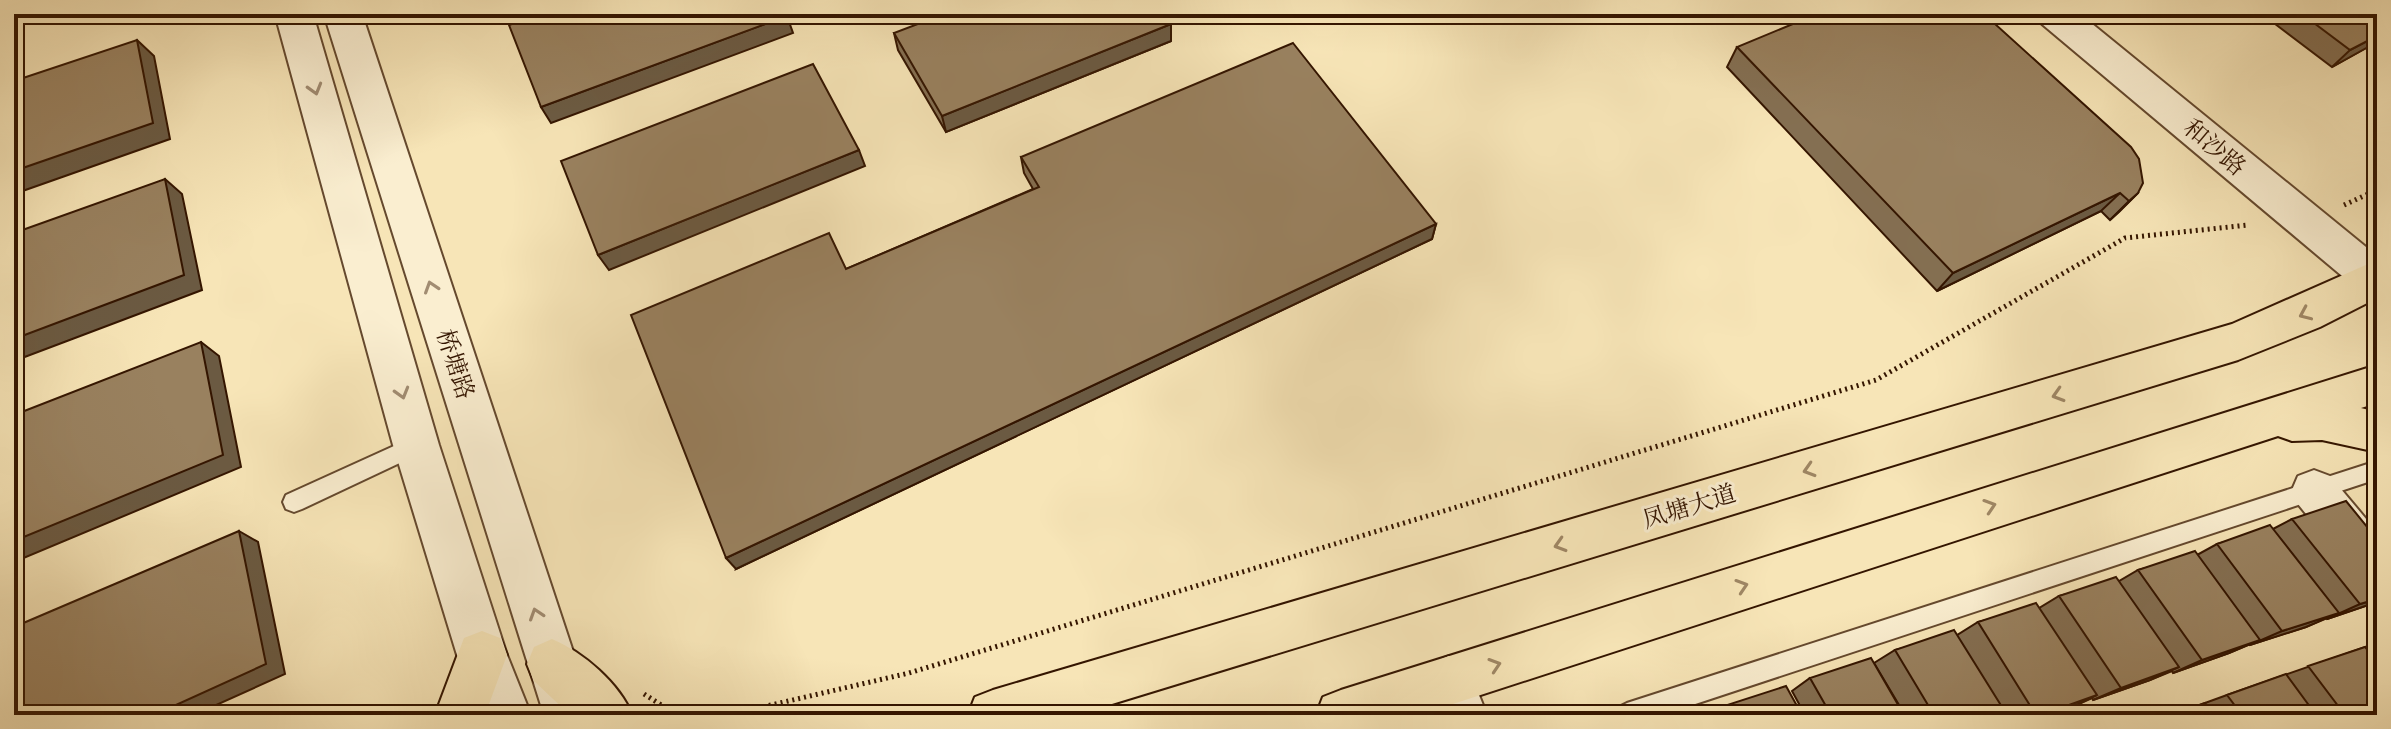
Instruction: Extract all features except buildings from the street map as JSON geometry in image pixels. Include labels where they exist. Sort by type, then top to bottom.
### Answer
[{"type":"main road","name":"凤塘大道","points":[[993,715],[2238,341],[2305,314],[2376,278]]},
{"type":"main road","points":[[1341,715],[1456,698],[2254,422],[2377,384]]},
{"type":"main road","points":[[2254,422],[2322,420],[2377,432]]},
{"type":"main road","points":[[460,715],[482,655]]},
{"type":"main road","points":[[552,664],[607,715]]},
{"type":"street","points":[[294,14],[416,445],[482,655],[506,715]]},
{"type":"street","name":"桥塘路","points":[[343,14],[569,715]]},
{"type":"street","name":"和沙路","points":[[2055,14],[2376,278]]},
{"type":"street","points":[[2314,490],[2377,567]]},
{"type":"lane","points":[[294,502],[416,445]]},
{"type":"lane","points":[[1627,715],[2377,470]]},
{"type":"path","points":[[728,715],[909,673],[1876,380],[2125,238],[2302,219],[2362,199],[2377,190]]}]
